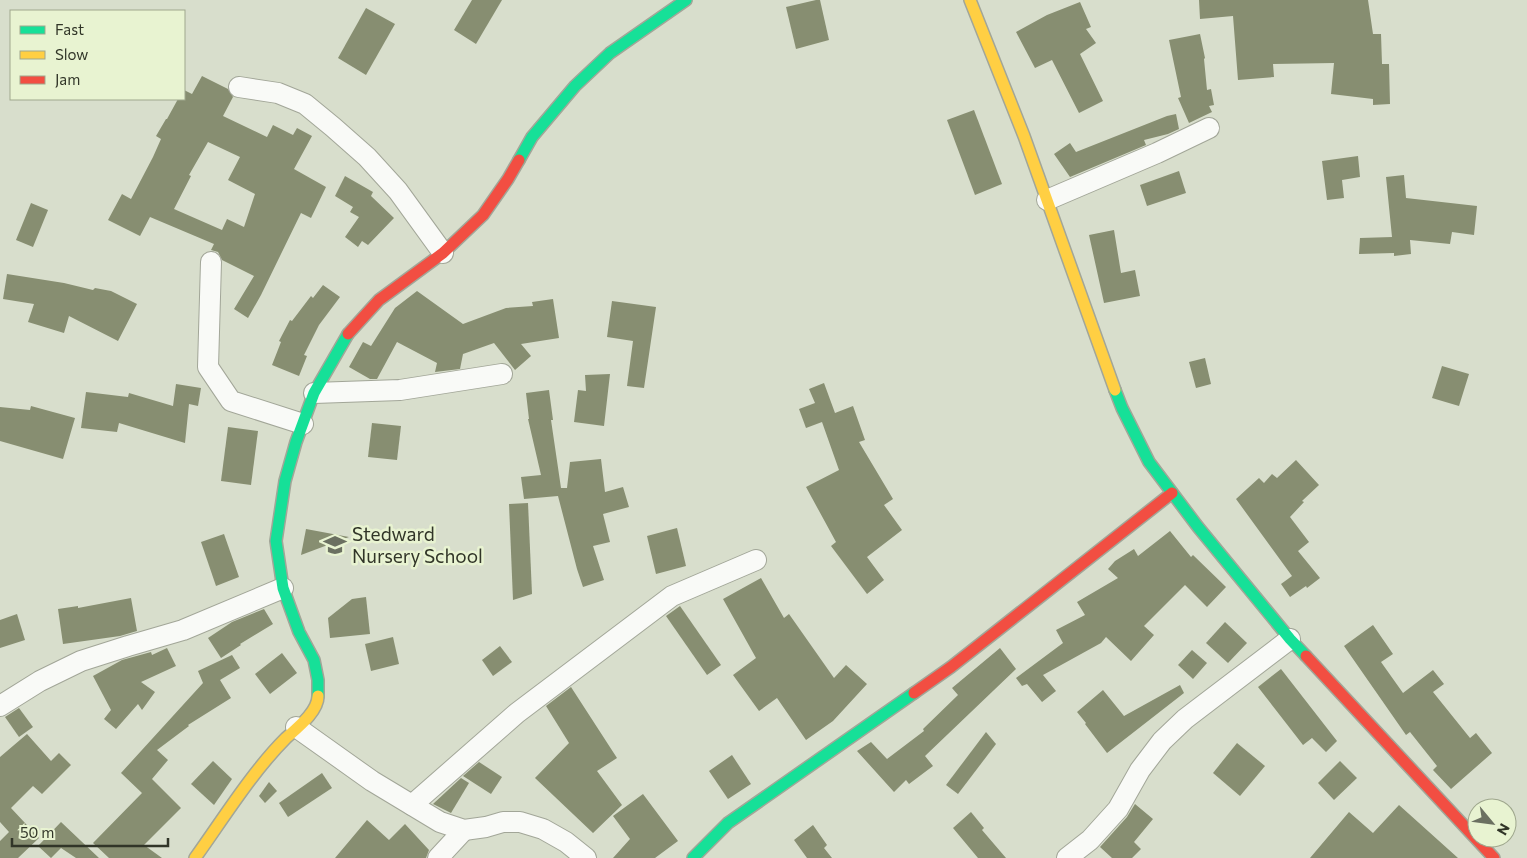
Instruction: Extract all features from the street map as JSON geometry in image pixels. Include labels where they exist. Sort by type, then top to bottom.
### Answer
[{"type":"street","points":[[970,0],[1024,136],[1122,408],[1149,462],[1198,528],[1290,639],[1494,858]]},
{"type":"street","points":[[196,858],[253,777],[296,727],[309,716],[318,701],[318,680],[314,660],[299,632],[283,588],[276,540],[285,482],[314,393],[347,335],[379,300],[443,252],[483,215],[508,179],[532,137],[575,86],[610,53],[675,3]]},
{"type":"street","points":[[239,87],[278,93],[304,104],[334,127],[367,157],[398,191],[443,252]]},
{"type":"street","points":[[1047,200],[1157,153],[1209,128]]},
{"type":"street","points":[[211,262],[208,367],[231,401],[303,424]]},
{"type":"street","points":[[314,393],[400,390],[502,374]]},
{"type":"street","points":[[693,858],[728,823],[951,667],[1172,493]]},
{"type":"street","points":[[412,805],[517,712],[672,596],[756,560]]},
{"type":"street","points":[[0,706],[40,681],[81,661],[183,630],[283,588]]},
{"type":"street","points":[[1066,858],[1090,840],[1118,809],[1140,770],[1162,741],[1185,720],[1290,639]]},
{"type":"street","points":[[296,727],[372,780],[440,822],[464,830],[503,822],[520,822],[543,829],[586,858]]},
{"type":"street","points":[[438,858],[464,830]]},
{"type":"building","points":[[472,0],[502,0],[476,44],[454,30]]},
{"type":"building","points":[[820,0],[829,40],[796,49],[786,7]]},
{"type":"building","points":[[1199,0],[1368,0],[1373,34],[1381,34],[1382,64],[1389,64],[1390,104],[1373,105],[1373,99],[1331,94],[1334,63],[1273,64],[1274,77],[1238,80],[1233,16],[1200,19]]},
{"type":"building","points":[[1080,2],[1091,27],[1086,29],[1096,43],[1080,54],[1103,101],[1079,113],[1052,60],[1035,68],[1016,32],[1047,15]]},
{"type":"building","points":[[366,8],[395,24],[366,75],[338,58]]},
{"type":"building","points":[[1200,34],[1205,58],[1207,90],[1211,89],[1214,105],[1209,106],[1212,112],[1189,123],[1178,98],[1181,97],[1169,40]]},
{"type":"building","points":[[202,76],[228,89],[233,97],[223,116],[267,137],[273,125],[293,135],[297,128],[312,136],[294,169],[326,187],[311,218],[301,213],[248,318],[234,309],[254,276],[222,260],[218,252],[211,250],[214,244],[150,217],[140,236],[108,220],[122,194],[131,199],[161,139],[156,136],[177,100],[185,100],[185,90],[192,94]],"holes":[[[208,142],[240,157],[228,180],[255,194],[244,227],[227,219],[222,230],[174,209],[191,176],[189,175]]]},
{"type":"building","points":[[974,110],[1002,184],[975,195],[947,120]]},
{"type":"building","points":[[1176,114],[1179,129],[1144,140],[1146,145],[1070,177],[1054,154],[1070,143],[1076,152]]},
{"type":"building","points":[[1358,156],[1360,177],[1342,180],[1344,198],[1327,200],[1322,161]]},
{"type":"building","points":[[1179,171],[1186,193],[1147,206],[1140,185]]},
{"type":"building","points":[[1404,175],[1406,198],[1477,206],[1474,235],[1452,232],[1450,244],[1410,240],[1411,254],[1394,256],[1394,253],[1359,254],[1360,238],[1392,237],[1386,177]]},
{"type":"building","points":[[345,176],[373,192],[371,196],[394,218],[368,245],[362,241],[358,247],[345,237],[359,217],[350,212],[353,207],[335,196]]},
{"type":"building","points":[[31,203],[48,210],[33,247],[16,240]]},
{"type":"building","points":[[1114,230],[1121,273],[1135,270],[1140,296],[1104,303],[1089,235]]},
{"type":"building","points":[[7,274],[64,283],[93,290],[95,288],[111,291],[137,304],[118,341],[69,316],[64,333],[28,322],[34,304],[3,299]]},
{"type":"building","points":[[323,285],[340,297],[319,325],[304,355],[307,356],[299,376],[272,365],[281,342],[279,341],[290,320],[292,321],[311,296],[313,298]]},
{"type":"building","points":[[417,291],[463,324],[506,308],[533,306],[532,302],[553,299],[559,338],[521,344],[531,356],[515,370],[494,343],[463,354],[460,369],[435,372],[437,363],[397,342],[377,379],[370,379],[349,367],[363,342],[371,346],[395,308]]},
{"type":"building","points":[[612,301],[656,307],[644,388],[627,386],[633,341],[607,337]]},
{"type":"building","points":[[1205,358],[1211,384],[1196,388],[1189,362]]},
{"type":"building","points":[[1442,366],[1469,374],[1459,406],[1432,398]]},
{"type":"building","points":[[610,374],[604,426],[574,422],[578,390],[586,391],[585,375]]},
{"type":"building","points":[[824,383],[835,413],[853,406],[865,440],[859,442],[893,499],[884,505],[902,530],[867,557],[884,580],[867,594],[831,546],[836,542],[806,487],[839,470],[822,422],[806,428],[799,409],[815,403],[809,389]]},
{"type":"building","points":[[176,384],[201,388],[198,406],[189,404],[185,443],[119,423],[117,432],[81,428],[86,392],[128,397],[129,393],[173,406]]},
{"type":"building","points":[[549,390],[553,420],[551,420],[561,488],[567,488],[570,462],[601,459],[605,492],[623,487],[629,507],[603,514],[610,542],[593,546],[604,580],[583,587],[558,496],[524,499],[521,477],[541,475],[528,419],[526,393]]},
{"type":"building","points":[[31,406],[75,418],[63,459],[0,441],[0,407],[30,410]]},
{"type":"building","points":[[372,423],[401,426],[397,460],[368,457]]},
{"type":"building","points":[[228,427],[258,431],[251,485],[221,481]]},
{"type":"building","points":[[1296,460],[1319,485],[1302,501],[1304,502],[1290,517],[1309,542],[1298,551],[1320,578],[1290,597],[1281,584],[1292,576],[1236,499],[1259,478],[1264,483],[1272,474],[1277,478]]},
{"type":"building","points":[[528,503],[532,594],[513,600],[509,504]]},
{"type":"building","points":[[677,528],[686,566],[656,574],[647,536]]},
{"type":"building","points":[[306,529],[349,537],[301,555]]},
{"type":"building","points":[[1170,531],[1191,557],[1193,555],[1226,587],[1207,607],[1185,585],[1144,626],[1154,635],[1131,661],[1106,637],[1101,643],[1043,675],[1056,691],[1042,702],[1027,684],[1022,686],[1016,678],[1063,643],[1056,630],[1085,615],[1077,602],[1118,578],[1108,569],[1115,561],[1134,549],[1138,556]]},
{"type":"building","points":[[224,534],[239,577],[216,586],[201,542]]},
{"type":"building","points":[[761,578],[784,618],[789,614],[834,678],[846,665],[867,684],[833,721],[806,740],[777,698],[759,711],[733,675],[756,658],[723,599]]},
{"type":"building","points":[[366,597],[370,634],[330,638],[328,618],[352,599]]},
{"type":"building","points":[[131,598],[137,631],[120,636],[63,644],[58,609],[78,606],[78,608]]},
{"type":"building","points":[[680,606],[721,665],[707,675],[666,616]]},
{"type":"building","points":[[264,609],[273,624],[221,658],[208,638],[232,622]]},
{"type":"building","points":[[17,614],[25,640],[0,648],[0,620]]},
{"type":"building","points":[[1225,622],[1247,643],[1228,663],[1206,643]]},
{"type":"building","points":[[1373,625],[1393,654],[1381,662],[1403,693],[1433,670],[1444,684],[1433,692],[1470,738],[1476,733],[1492,753],[1451,789],[1433,770],[1437,766],[1410,732],[1406,735],[1344,646]]},
{"type":"building","points":[[393,637],[399,664],[371,671],[365,644]]},
{"type":"building","points":[[500,646],[512,662],[493,676],[482,660]]},
{"type":"building","points":[[167,648],[176,666],[141,682],[155,692],[142,710],[138,704],[116,729],[104,719],[111,710],[93,676],[122,660],[151,652],[152,655]]},
{"type":"building","points":[[1000,648],[1016,669],[925,756],[933,766],[909,784],[906,780],[894,792],[857,751],[871,742],[887,759],[924,731],[923,729],[958,695],[952,688]]},
{"type":"building","points":[[1192,650],[1207,663],[1193,679],[1178,665]]},
{"type":"building","points":[[282,653],[297,673],[270,694],[255,674]]},
{"type":"building","points":[[232,655],[240,668],[220,680],[231,698],[188,725],[157,750],[168,760],[152,779],[181,808],[144,845],[162,858],[109,858],[93,843],[142,793],[121,773],[203,683],[198,671]]},
{"type":"building","points":[[1281,669],[1337,741],[1326,752],[1312,738],[1303,745],[1258,687]]},
{"type":"building","points":[[1180,685],[1184,693],[1107,753],[1077,712],[1103,690],[1124,716]]},
{"type":"building","points":[[571,687],[617,758],[597,771],[622,805],[593,833],[535,778],[569,743],[546,706]]},
{"type":"building","points":[[19,708],[33,727],[19,737],[5,717]]},
{"type":"building","points":[[986,732],[996,744],[958,794],[946,785]]},
{"type":"building","points":[[27,734],[51,761],[59,753],[71,765],[42,794],[33,786],[11,808],[39,838],[18,858],[0,858],[0,841],[9,832],[0,822],[0,757]]},
{"type":"building","points":[[1237,743],[1265,766],[1240,796],[1213,773]]},
{"type":"building","points":[[732,755],[751,784],[728,799],[709,771]]},
{"type":"building","points":[[213,761],[232,779],[214,805],[191,784]]},
{"type":"building","points":[[1340,761],[1357,778],[1334,800],[1318,783]]},
{"type":"building","points":[[479,762],[502,777],[491,794],[463,776]]},
{"type":"building","points":[[322,773],[332,788],[288,817],[279,803]]},
{"type":"building","points":[[461,778],[469,783],[451,813],[433,804]]},
{"type":"building","points":[[269,782],[277,791],[265,803],[259,796]]},
{"type":"building","points":[[643,794],[678,841],[655,858],[613,858],[630,839],[613,816]]},
{"type":"building","points":[[1135,804],[1153,819],[1134,842],[1141,849],[1132,858],[1112,858],[1100,847],[1127,817]]},
{"type":"building","points":[[1399,805],[1458,858],[1310,858],[1349,812],[1373,833]]},
{"type":"building","points":[[971,812],[984,828],[982,830],[1006,858],[978,858],[953,828]]},
{"type":"building","points":[[367,820],[389,840],[405,824],[429,850],[426,858],[335,858]]},
{"type":"building","points":[[61,822],[99,858],[76,858],[61,848],[51,858],[38,846]]},
{"type":"building","points":[[813,825],[827,845],[824,848],[832,858],[807,858],[794,840]]},
{"type":"traffic: fast","points":[[519,160],[532,137],[575,86],[610,53],[686,0]]},
{"type":"traffic: fast","points":[[318,696],[318,680],[314,660],[299,632],[283,588],[276,541],[285,481],[296,442],[314,393],[348,334]]},
{"type":"traffic: fast","points":[[1115,390],[1149,462],[1198,527],[1306,656]]},
{"type":"traffic: fast","points":[[693,858],[728,823],[914,693]]},
{"type":"traffic: slow","points":[[970,0],[1024,136],[1115,390]]},
{"type":"traffic: slow","points":[[195,858],[238,796],[273,751],[311,714],[315,708],[318,696]]},
{"type":"traffic: jam","points":[[348,334],[379,300],[443,253],[483,215],[519,160]]},
{"type":"traffic: jam","points":[[914,693],[951,667],[1172,493]]},
{"type":"traffic: jam","points":[[1306,656],[1494,858]]},
{"type":"place","name":"Stedward Nursery School","points":[[335,545]]}]
